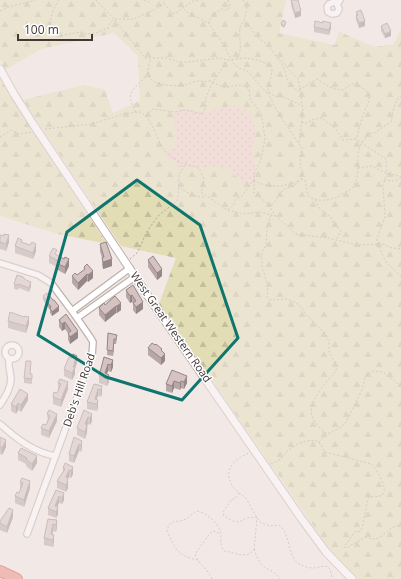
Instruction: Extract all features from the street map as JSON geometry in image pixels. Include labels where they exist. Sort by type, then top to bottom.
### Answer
[{"type":"highway","points":[[0,571],[17,579]]},
{"type":"street","name":"West Great Western Road","points":[[0,69],[37,130],[267,468],[326,552],[352,579]]},
{"type":"street","name":"Deb's Hill Road","points":[[0,263],[38,275],[47,280],[72,311],[93,342],[93,352],[27,534]]},
{"type":"street","points":[[72,311],[130,268]]},
{"type":"street","points":[[77,318],[136,276]]},
{"type":"street","points":[[0,405],[7,392],[10,381],[9,358]]},
{"type":"street","points":[[0,424],[17,439],[28,446],[42,453],[56,456]]},
{"type":"path","points":[[0,11],[36,0]]},
{"type":"path","points":[[59,0],[54,6],[50,25],[52,32],[59,36],[81,32],[86,34],[96,33],[108,28],[114,19],[134,19],[154,10],[164,3]]},
{"type":"path","points":[[96,0],[132,40],[145,58],[166,58],[183,62],[220,58],[228,60],[245,58],[258,60],[270,65],[272,71],[268,92],[280,117],[302,148],[300,166],[303,172],[301,180],[292,187],[284,189],[275,202],[269,206]]},
{"type":"path","points":[[144,0],[148,2],[151,0]]},
{"type":"path","points":[[163,0],[174,14],[194,1],[199,0]]},
{"type":"path","points":[[209,24],[209,19],[213,14],[221,9],[228,10],[230,6],[228,0]]},
{"type":"path","points":[[237,59],[241,48],[238,36],[239,30],[241,24],[244,22],[247,7],[244,0]]},
{"type":"path","points":[[183,8],[188,13],[209,24],[220,39],[234,64],[249,73],[269,95]]},
{"type":"path","points":[[244,22],[256,37],[265,43],[284,62],[294,76],[298,78],[302,122],[299,144]]},
{"type":"path","points":[[274,53],[282,65],[289,84],[293,89],[300,93]]},
{"type":"path","points":[[136,112],[130,99],[132,89],[148,74],[150,59]]},
{"type":"path","points":[[146,116],[150,110],[153,109],[175,112],[185,110],[202,114],[206,107],[205,99],[213,82],[228,60]]},
{"type":"path","points":[[148,74],[153,80],[162,85],[177,86],[198,81],[210,81],[225,88],[238,84],[249,89],[250,99],[258,107],[261,114],[265,138],[261,160],[254,173],[254,193],[266,202],[276,216],[296,234],[357,245],[377,243],[392,248],[401,248]]},
{"type":"path","points":[[299,89],[306,87],[310,82],[317,78],[323,83],[336,89],[343,90],[351,84],[356,84],[367,91],[369,94],[369,100],[357,137],[353,139]]},
{"type":"path","points":[[268,92],[274,96],[286,98],[301,105]]},
{"type":"path","points":[[254,179],[261,184],[280,186],[305,180],[309,197],[325,201],[336,199],[349,191],[354,184],[358,168],[357,156],[362,143],[370,133],[374,133],[391,122],[396,101],[401,96]]},
{"type":"path","points":[[0,138],[11,130],[20,134],[29,133],[37,130],[92,124],[123,114],[140,112],[146,116],[159,143],[170,156],[185,164],[194,165],[201,171],[204,180],[201,192],[206,197],[227,210],[242,214],[260,212],[276,216]]},
{"type":"path","points":[[302,122],[305,124],[314,119],[322,118],[335,128],[343,140],[353,139],[362,143],[386,159],[387,173],[382,185],[385,218],[378,234],[377,243],[386,262],[401,276]]},
{"type":"path","points":[[125,260],[129,260],[138,252],[146,233],[158,216],[177,201],[179,175],[185,164]]},
{"type":"path","points":[[358,168],[372,166],[401,178]]},
{"type":"path","points":[[384,180],[395,180],[401,178]]},
{"type":"path","points":[[227,210],[234,205],[235,200],[242,196],[254,179]]},
{"type":"path","points":[[179,187],[199,197],[206,197]]},
{"type":"path","points":[[315,199],[320,209],[331,217],[334,224],[341,231],[335,240]]},
{"type":"path","points":[[271,214],[267,228],[266,245],[262,252],[262,267],[268,286],[267,297],[270,300],[286,299],[301,307],[326,335],[329,352],[337,366],[335,373],[328,379],[311,408],[313,420],[328,434]]},
{"type":"path","points":[[319,442],[346,422],[369,372],[383,372],[401,386]]},
{"type":"path","points":[[267,468],[281,459],[284,454],[301,442],[315,440],[319,442],[325,452],[372,464],[384,484],[384,490],[380,496],[368,498],[362,528],[358,532],[356,531],[354,533],[344,547],[346,548],[366,538],[371,540],[381,538],[394,526],[401,525]]},
{"type":"path","points":[[255,450],[235,461],[230,467],[229,480],[239,493],[246,498],[257,518],[264,524],[270,526],[276,524],[282,526],[286,533],[293,558],[297,563],[311,568],[327,566],[332,579]]},
{"type":"path","points":[[239,493],[237,497],[232,499],[223,512],[224,516],[234,522],[248,518],[257,518]]},
{"type":"path","points":[[198,560],[177,551],[173,546],[167,532],[172,522],[185,520],[196,511],[208,516],[214,522],[221,535],[221,543],[224,551],[244,556],[253,552],[254,549]]},
{"type":"path","points":[[257,518],[254,549],[263,566],[275,572],[280,579]]},
{"type":"path","points":[[212,579],[208,570],[203,567],[198,560],[196,551],[200,549],[211,532],[214,530],[221,535]]},
{"type":"highlighted area","points":[[137,180],[200,225],[238,338],[182,400],[106,377],[38,335],[67,232]]},
{"type":"green space","points":[[0,0],[286,0],[279,33],[335,45],[339,30],[340,32],[375,47],[394,44],[401,29],[401,579],[358,579],[339,560],[326,544],[159,304],[176,258],[121,246],[23,100],[84,85],[105,90],[113,113],[140,101],[138,56],[114,33],[41,49],[5,70],[0,59]]},
{"type":"green space","points":[[0,78],[31,129],[107,244],[58,234],[0,216]]},
{"type":"sand","points":[[235,106],[244,109],[252,119],[255,133],[253,150],[256,177],[255,183],[242,181],[227,169],[220,166],[206,166],[192,169],[181,167],[167,159],[166,151],[169,148],[174,147],[176,143],[175,112],[185,108],[202,112]]},
{"type":"building","points":[[291,0],[298,0],[301,11],[295,13]]},
{"type":"building","points":[[361,10],[365,21],[359,23],[356,12]]},
{"type":"building","points":[[283,20],[286,22],[284,26],[281,24]]},
{"type":"building","points":[[315,21],[331,23],[329,30],[314,27]]},
{"type":"building","points":[[387,23],[391,31],[385,34],[381,26]]},
{"type":"building","points":[[4,234],[9,235],[6,244],[0,242],[0,235],[4,236]]},
{"type":"building","points":[[18,238],[22,240],[21,242],[30,245],[32,242],[36,244],[33,253],[15,246]]},
{"type":"building","points":[[106,242],[112,259],[103,262],[102,258],[104,257],[100,244]]},
{"type":"building","points":[[53,248],[57,250],[55,254],[64,259],[65,257],[69,259],[65,267],[58,264],[57,260],[49,256]]},
{"type":"building","points":[[153,256],[162,269],[157,273],[148,260]]},
{"type":"building","points":[[87,264],[93,271],[88,275],[87,274],[78,283],[72,276],[75,273],[77,275],[85,269],[84,267]]},
{"type":"building","points":[[17,275],[31,282],[29,288],[19,284],[14,284]]},
{"type":"building","points":[[133,285],[143,302],[136,307],[133,303],[136,301],[126,290]]},
{"type":"building","points":[[47,293],[59,306],[52,312],[51,307],[43,296]]},
{"type":"building","points":[[115,296],[121,303],[105,315],[99,308]]},
{"type":"building","points":[[10,312],[24,317],[29,317],[26,326],[8,321]]},
{"type":"building","points":[[66,314],[78,331],[70,337],[68,333],[71,331],[65,322],[62,324],[59,320]]},
{"type":"building","points":[[108,333],[117,335],[116,339],[114,339],[113,351],[107,350]]},
{"type":"building","points":[[152,343],[155,345],[156,344],[162,349],[161,350],[165,354],[161,358],[148,348]]},
{"type":"building","points":[[73,354],[77,356],[72,373],[64,369],[69,357],[71,358]]},
{"type":"building","points":[[104,357],[113,360],[111,365],[108,364],[105,373],[109,375],[107,379],[99,376]]},
{"type":"building","points":[[26,361],[31,361],[30,374],[32,374],[32,379],[24,378]]},
{"type":"building","points":[[172,370],[187,376],[184,382],[181,381],[180,383],[174,381],[172,386],[166,384]]},
{"type":"building","points":[[60,379],[68,382],[61,400],[53,397],[54,392],[57,393],[61,384],[58,383]]},
{"type":"building","points":[[94,384],[102,386],[101,390],[98,389],[95,399],[98,400],[97,404],[87,402]]},
{"type":"building","points":[[20,389],[28,394],[21,405],[18,403],[16,407],[11,404]]},
{"type":"building","points":[[49,410],[57,414],[49,431],[41,428],[43,424],[46,425],[50,416],[47,414]]},
{"type":"building","points":[[84,410],[92,414],[90,418],[88,417],[85,424],[87,425],[85,432],[77,428]]},
{"type":"building","points":[[0,437],[6,440],[2,448],[0,447]]},
{"type":"building","points":[[74,437],[82,441],[81,445],[79,444],[74,456],[69,454]]},
{"type":"building","points":[[21,448],[37,456],[32,464],[26,459],[27,458],[18,453]]},
{"type":"building","points":[[65,463],[73,467],[71,471],[69,470],[66,477],[68,478],[68,481],[66,485],[57,481],[65,469],[63,468]]},
{"type":"building","points":[[22,478],[30,481],[24,500],[15,496],[17,492],[19,493],[23,483],[20,482]]},
{"type":"building","points":[[56,490],[64,493],[62,498],[59,496],[55,506],[58,507],[56,512],[48,508]]},
{"type":"building","points":[[9,508],[13,510],[7,527],[0,523],[0,521]]},
{"type":"building","points":[[48,519],[57,520],[56,525],[53,524],[51,534],[54,535],[53,540],[44,538]]}]
